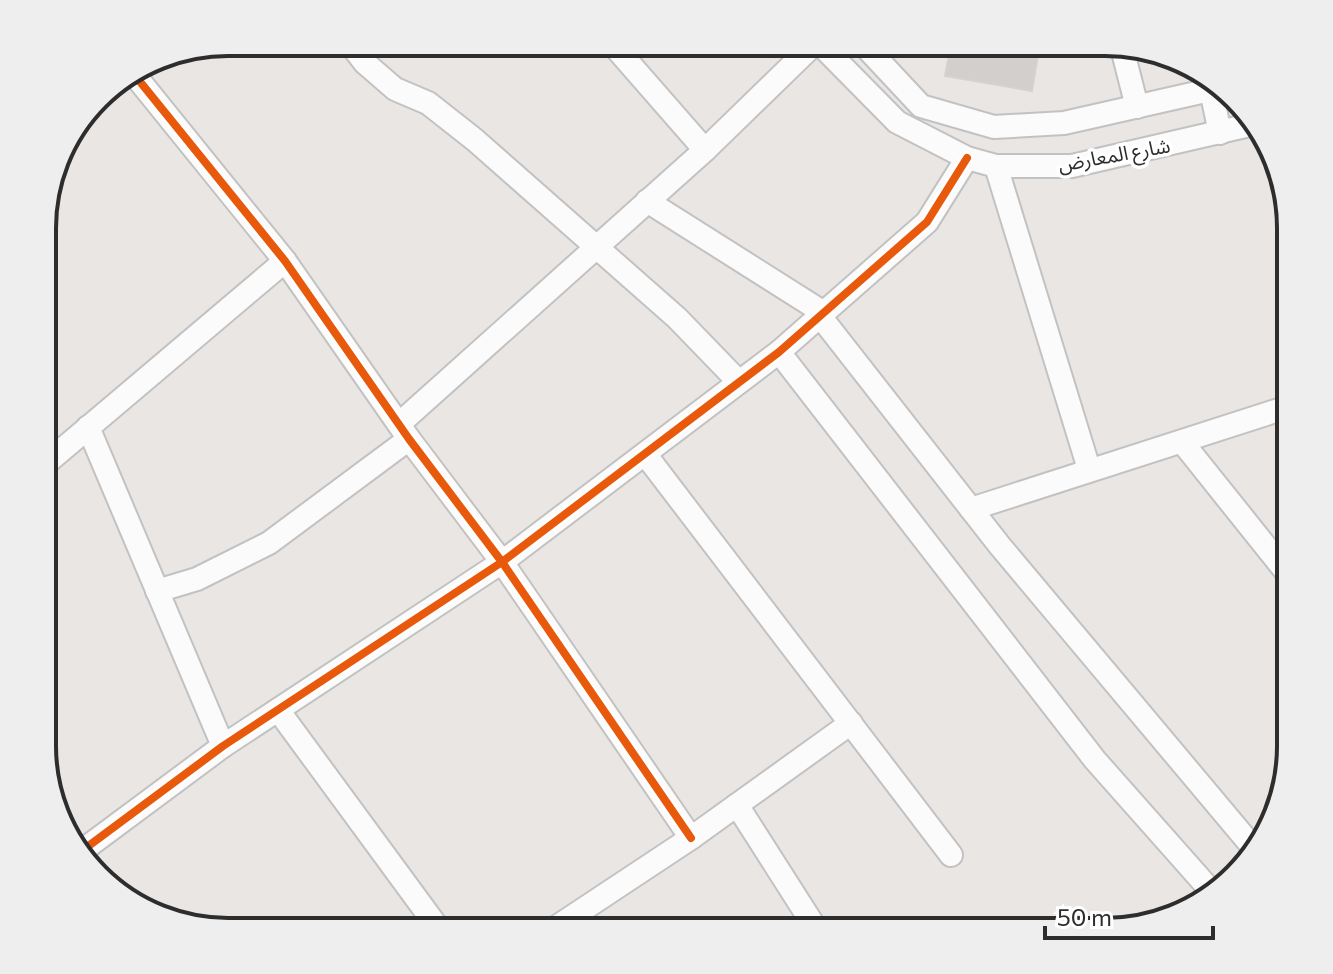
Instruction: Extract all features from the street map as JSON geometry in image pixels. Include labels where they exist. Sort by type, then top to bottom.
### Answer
[{"type":"street","points":[[360,56],[395,89],[428,103],[605,239],[738,381]]},
{"type":"street","points":[[623,56],[705,150]]},
{"type":"street","points":[[157,591],[197,579],[269,543],[404,432],[802,56]]},
{"type":"street","name":"شارع المعارض","points":[[832,56],[897,122],[967,158],[996,166],[1072,166],[1244,127]]},
{"type":"street","name":"شارع المعارض","points":[[874,56],[921,106],[994,127],[1064,123],[1208,91]]},
{"type":"street","points":[[1124,57],[1137,107]]},
{"type":"street","points":[[140,81],[285,261],[404,432],[502,562],[691,838]]},
{"type":"street","points":[[1218,98],[1220,133]]},
{"type":"street","points":[[89,846],[223,746],[502,562],[785,346],[927,222],[967,158]]},
{"type":"street","points":[[996,166],[1089,469]]},
{"type":"street","points":[[642,206],[820,316],[971,509],[1247,842]]},
{"type":"street","points":[[56,455],[285,261]]},
{"type":"street","points":[[785,346],[1095,760],[1206,885]]},
{"type":"street","points":[[971,509],[1277,411]]},
{"type":"street","points":[[88,427],[223,746]]},
{"type":"street","points":[[1183,443],[1277,560]]},
{"type":"street","points":[[645,454],[951,855]]},
{"type":"street","points":[[278,710],[431,918]]},
{"type":"street","points":[[570,918],[691,838],[851,723]]},
{"type":"street","points":[[737,805],[809,918]]},
{"type":"building","points":[[949,56],[1038,56],[1032,91],[945,76]]},
{"type":"cycle path","points":[[140,81],[285,261],[409,439],[502,562],[691,838]]},
{"type":"cycle path","points":[[89,846],[223,746],[502,562],[779,352],[927,222],[967,158]]}]
